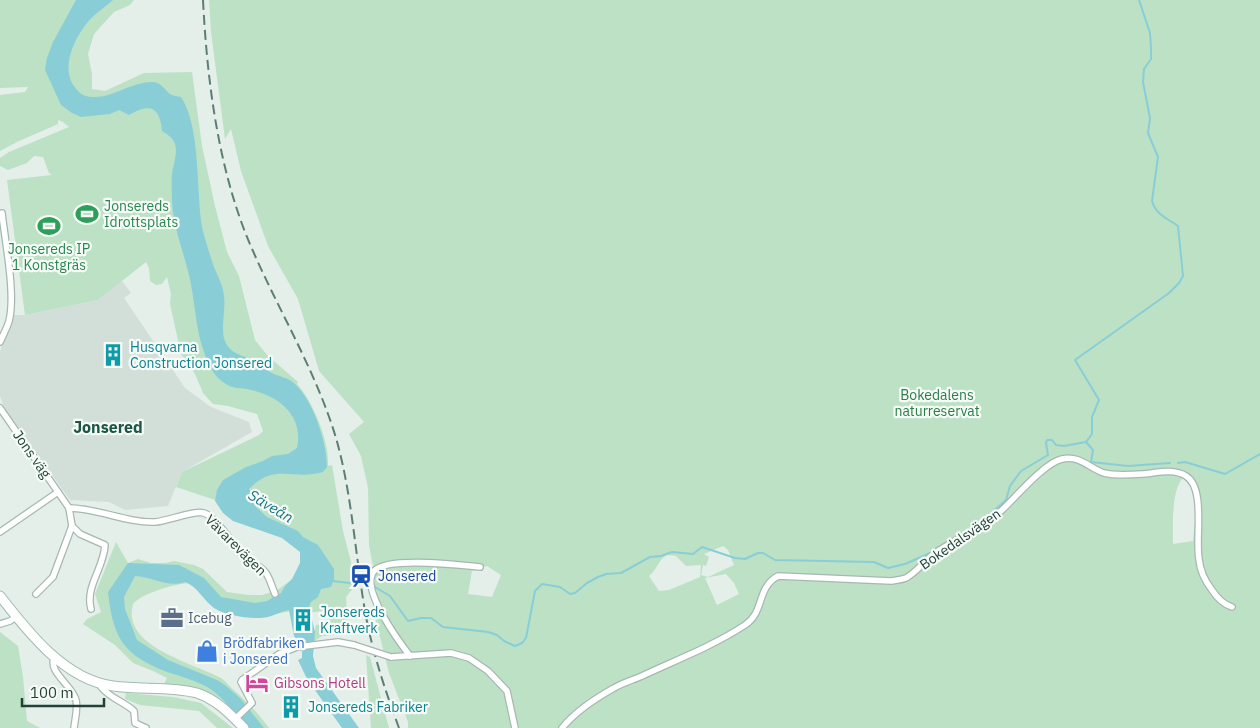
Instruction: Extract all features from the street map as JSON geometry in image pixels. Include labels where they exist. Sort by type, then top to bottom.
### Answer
[{"type":"street","points":[[0,342],[9,323],[11,311],[2,213]]},
{"type":"street","name":"Jons väg","points":[[0,408],[58,492],[0,532]]},
{"type":"street","name":"Bokedalsvägen","points":[[562,728],[581,710],[615,687],[720,640],[746,624],[753,619],[758,611],[765,587],[778,576],[891,581],[906,578],[935,553],[981,527],[1001,511],[1048,466],[1064,458],[1076,458],[1100,471],[1110,474],[1173,472],[1189,478],[1195,486],[1198,501],[1198,544],[1202,574],[1222,602],[1232,607]]},
{"type":"street","points":[[36,594],[53,577],[72,526],[69,508],[58,492]]},
{"type":"street","name":"Vävarevägen","points":[[69,508],[83,508],[128,519],[155,522],[180,518],[198,512],[205,513],[214,521],[246,560],[265,571],[275,594]]},
{"type":"street","points":[[72,526],[80,534],[105,546],[105,554],[90,591],[89,602],[91,609]]},
{"type":"street","points":[[410,656],[389,626],[375,598],[371,584],[374,571],[383,567],[409,562],[480,566]]},
{"type":"street","points":[[0,596],[16,617],[66,668],[78,675],[101,684],[190,691],[211,698],[236,718],[244,728]]},
{"type":"street","points":[[0,624],[16,617]]},
{"type":"street","points":[[236,718],[252,703],[241,682],[246,677],[279,654],[296,647],[338,642],[391,657],[451,653],[469,658],[488,671],[507,691],[514,728]]},
{"type":"street","points":[[55,656],[53,666],[70,687],[76,701],[74,728]]},
{"type":"street","points":[[101,684],[101,687],[107,694],[134,710],[135,723],[146,728]]},
{"type":"shaded area","points":[[122,281],[131,293],[124,298],[185,388],[211,407],[249,422],[252,432],[182,472],[168,506],[125,510],[109,502],[70,500],[4,408],[0,396],[0,351],[14,315],[25,315],[98,300]]},
{"type":"green space","points":[[0,0],[134,0],[130,5],[114,12],[94,34],[88,54],[92,74],[92,89],[105,91],[144,73],[192,72],[202,146],[227,252],[239,276],[255,340],[268,356],[298,382],[297,384],[309,401],[319,423],[326,446],[328,466],[332,465],[354,587],[346,597],[348,629],[346,634],[322,636],[313,642],[316,625],[330,622],[327,610],[309,613],[307,608],[250,617],[191,583],[160,589],[144,596],[133,604],[132,619],[138,632],[148,642],[178,659],[223,679],[269,728],[247,728],[229,706],[212,694],[202,690],[164,684],[167,678],[133,663],[115,645],[83,624],[87,619],[101,612],[95,594],[116,542],[128,563],[138,559],[151,563],[174,561],[194,565],[203,569],[227,592],[248,595],[262,595],[276,591],[294,578],[303,563],[301,544],[218,501],[176,487],[182,472],[259,435],[263,431],[257,414],[213,404],[203,393],[195,374],[181,354],[170,304],[171,294],[167,277],[162,284],[156,285],[150,281],[149,268],[146,262],[98,300],[25,315],[7,180],[52,175],[49,173],[43,157],[34,156],[27,163],[8,170],[0,166],[0,158],[9,152],[69,127],[58,120],[58,124],[0,151],[0,95],[25,92],[28,87],[0,88]]},
{"type":"green space","name":"Bokedalens naturreservat","points":[[209,0],[1260,0],[1260,728],[408,728],[408,722],[389,673],[373,609],[375,577],[369,545],[368,488],[361,456],[349,434],[364,422],[319,371],[298,299],[268,246],[241,171],[231,129],[225,139],[211,32]],"holes":[[[1183,478],[1190,482],[1197,502],[1193,541],[1173,544],[1174,509],[1176,491]],[[723,546],[728,550],[734,565],[708,577],[701,575],[703,565],[706,566],[709,557],[704,554]],[[667,555],[676,556],[686,566],[701,565],[700,577],[669,590],[659,591],[649,576]],[[487,566],[501,575],[492,597],[468,594],[472,571]],[[726,574],[734,583],[739,594],[717,605],[705,578]]]},
{"type":"green space","points":[[0,632],[18,646],[27,721],[40,728],[0,728]]},
{"type":"green space","points":[[366,655],[370,657],[389,728],[371,728]]},
{"type":"green space","points":[[126,693],[173,697],[201,703],[233,728],[217,728],[199,711],[140,705],[125,699]]},
{"type":"water","points":[[76,0],[113,0],[82,29],[74,44],[68,68],[72,83],[80,93],[89,97],[100,97],[137,84],[155,82],[160,84],[171,95],[181,97],[192,125],[195,142],[202,227],[223,292],[223,331],[225,341],[234,352],[255,361],[270,372],[289,379],[294,383],[301,390],[318,422],[325,446],[327,467],[323,472],[267,476],[249,489],[256,507],[267,517],[298,531],[303,537],[318,545],[334,569],[334,579],[331,587],[321,589],[318,597],[311,602],[309,607],[315,632],[313,656],[316,668],[359,728],[342,728],[307,679],[298,660],[302,658],[302,646],[294,636],[289,610],[258,618],[233,615],[214,608],[190,584],[185,582],[173,584],[135,576],[124,597],[125,609],[137,640],[168,660],[225,685],[240,698],[264,728],[247,728],[224,700],[207,687],[152,666],[140,659],[130,651],[117,633],[113,622],[108,592],[128,563],[179,565],[204,578],[221,597],[255,603],[267,601],[281,593],[292,579],[300,563],[300,552],[282,538],[233,521],[223,513],[215,501],[217,490],[223,480],[246,467],[272,456],[288,454],[297,448],[298,437],[297,427],[293,418],[280,403],[262,393],[227,385],[218,378],[208,362],[200,339],[191,283],[176,229],[173,210],[172,177],[176,148],[171,138],[162,131],[159,116],[152,109],[148,108],[129,115],[119,110],[110,114],[81,117],[61,105],[45,70],[53,42]]},
{"type":"waterway","points":[[375,587],[390,596],[408,621],[431,618],[443,627],[488,632],[515,646],[522,643],[526,638],[535,591],[542,584],[560,587],[570,594],[575,593],[598,577],[606,574],[621,573],[650,557],[672,552],[693,554],[702,547],[735,558],[745,559],[758,553],[763,553],[775,560],[874,562],[888,568],[905,564],[928,554],[981,522],[1006,500],[1010,486],[1021,471],[1048,455],[1047,440],[1052,440],[1056,445],[1064,446],[1086,442],[1092,434],[1092,417],[1099,400],[1075,360],[1169,293],[1183,276],[1178,226],[1159,213],[1152,201],[1158,157],[1148,133],[1150,118],[1143,82],[1144,69],[1151,59],[1151,48],[1150,33],[1139,0]]},
{"type":"waterway","points":[[1086,442],[1093,450],[1091,462],[1128,466],[1170,463]]},
{"type":"waterway","points":[[1178,463],[1185,462],[1225,474],[1260,454]]},
{"type":"waterway","points":[[332,581],[350,583]]},
{"type":"railway","points":[[203,0],[207,59],[215,118],[227,176],[245,232],[305,359],[336,438],[350,502],[371,641],[399,728]]},
{"type":"place","name":"Jonsereds Idrottsplats","points":[[87,214]]},
{"type":"place","name":"Jonsereds IP 1 Konstgräs","points":[[49,226]]},
{"type":"place","name":"Husqvarna Construction Jonsered","points":[[113,355]]},
{"type":"place","name":"Jonsered","points":[[361,576]]},
{"type":"place","name":"Icebug","points":[[172,618]]},
{"type":"place","name":"Jonsereds Kraftverk","points":[[303,620]]},
{"type":"place","name":"Brödfabriken i Jonsered","points":[[207,651]]},
{"type":"place","name":"Gibsons Hotell","points":[[257,683]]},
{"type":"place","name":"Jonsereds Fabriker","points":[[291,707]]},
{"type":"district","name":"Jonsered","points":[[108,427]]},
{"type":"water label","name":"Säveån","points":[[271,506]]}]
